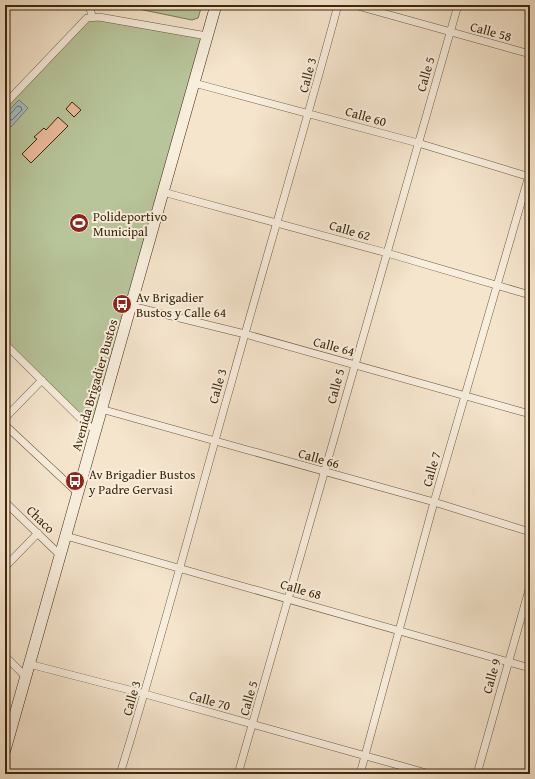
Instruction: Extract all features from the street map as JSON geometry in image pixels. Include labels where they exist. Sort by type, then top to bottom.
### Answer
[{"type":"street","points":[[90,5],[92,16]]},
{"type":"street","name":"Avenida Brigadier Bustos","points":[[5,750],[216,5]]},
{"type":"street","name":"Calle 3","points":[[120,774],[145,694],[214,441],[309,113],[338,5]]},
{"type":"street","name":"Calle 58","points":[[354,5],[530,54]]},
{"type":"street","name":"Calle 5","points":[[238,774],[354,364],[458,5]]},
{"type":"street","points":[[5,104],[87,18],[92,16],[207,36]]},
{"type":"street","name":"Calle 60","points":[[194,83],[309,113],[530,175]]},
{"type":"street","name":"Calle 7","points":[[360,774],[434,502],[530,175]]},
{"type":"street","name":"Calle 62","points":[[163,192],[278,222],[530,295]]},
{"type":"street","name":"Calle 64","points":[[131,306],[244,334],[530,414]]},
{"type":"street","points":[[5,344],[85,423],[95,430]]},
{"type":"street","points":[[5,418],[42,380]]},
{"type":"street","name":"Calle 66","points":[[102,409],[434,502],[530,532]]},
{"type":"street","points":[[5,425],[78,493]]},
{"type":"street","name":"Chaco","points":[[5,502],[60,555]]},
{"type":"street","points":[[5,567],[38,533]]},
{"type":"street","name":"Calle 68","points":[[66,536],[399,629],[530,668]]},
{"type":"street","name":"Calle 9","points":[[477,774],[530,586]]},
{"type":"street","points":[[5,656],[26,677]]},
{"type":"street","name":"Calle 70","points":[[29,664],[145,694],[430,774]]},
{"type":"green space","points":[[119,5],[202,5],[198,18],[192,20]]},
{"type":"green space","name":"Polideportivo Municipal","points":[[87,18],[207,36],[95,430],[5,342],[5,104]]},
{"type":"water","points":[[19,100],[28,108],[11,127],[5,121],[5,114]]},
{"type":"building","points":[[72,102],[81,110],[74,117],[66,109]]},
{"type":"building","points":[[58,117],[68,126],[31,163],[22,154],[37,139],[34,137],[44,128],[46,130]]},
{"type":"place","name":"Polideportivo Municipal","points":[[79,223]]},
{"type":"place","name":"Av Brigadier Bustos y Calle 64","points":[[122,304]]},
{"type":"place","name":"Av Brigadier Bustos y Padre Gervasi","points":[[75,481]]}]
